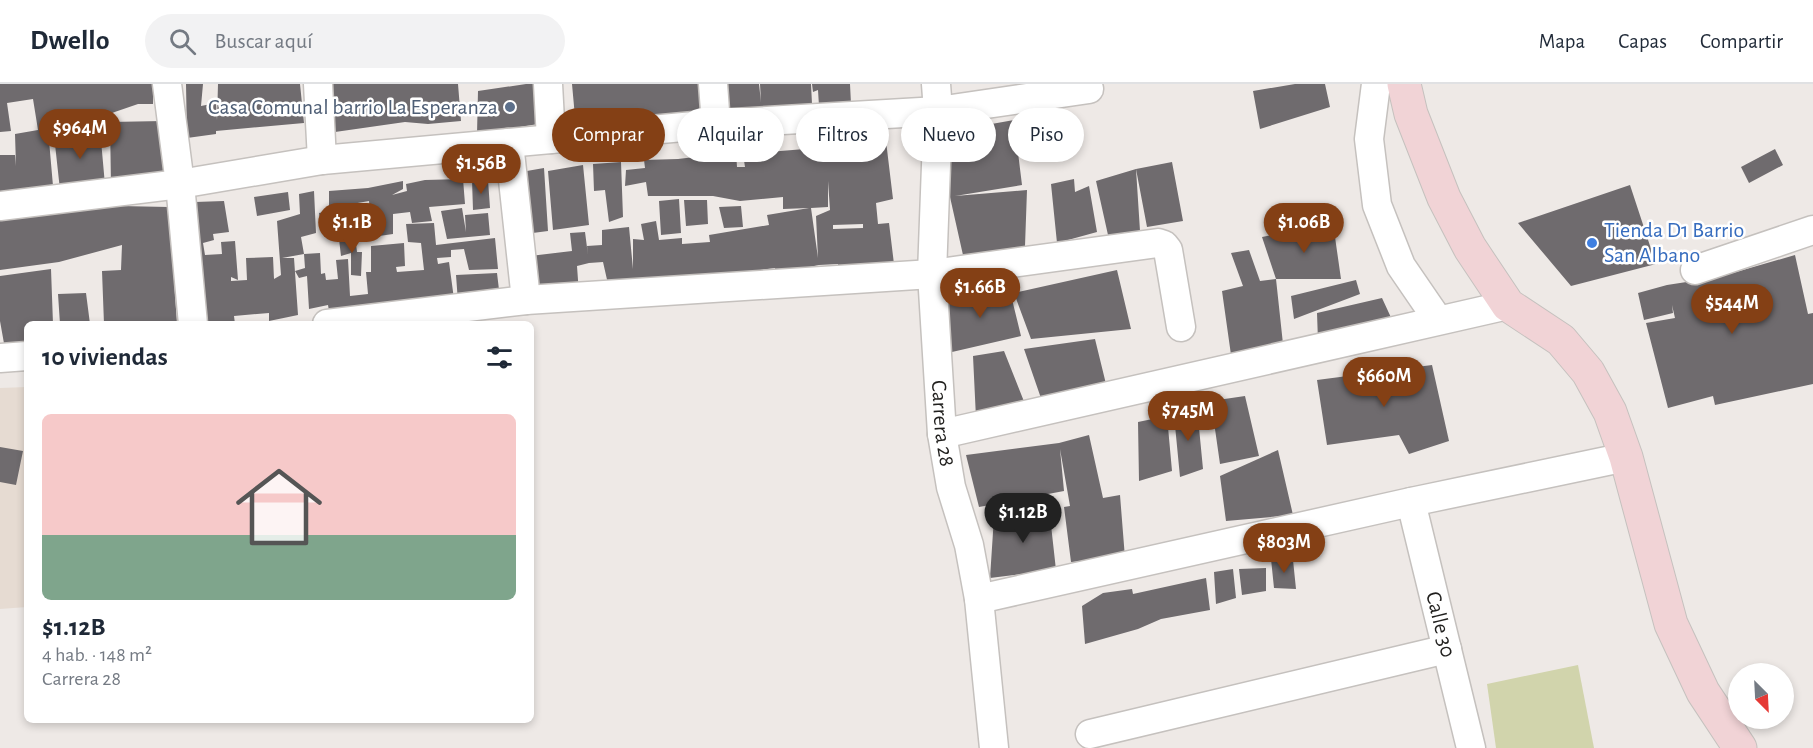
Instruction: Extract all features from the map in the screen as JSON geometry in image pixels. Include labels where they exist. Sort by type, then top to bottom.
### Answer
[{"type":"street","points":[[167,84],[180,184],[193,321]]},
{"type":"street","points":[[318,84],[322,160]]},
{"type":"street","points":[[548,84],[551,139]]},
{"type":"street","points":[[713,84],[715,108]]},
{"type":"street","points":[[1376,84],[1369,139],[1377,204],[1401,266],[1438,320]]},
{"type":"street","points":[[1404,84],[1411,114],[1444,198],[1470,248],[1508,305],[1561,340],[1588,372],[1610,412],[1626,457],[1671,624],[1703,692],[1740,748]]},
{"type":"street","points":[[784,116],[937,98],[1089,89]]},
{"type":"street","name":"Carrera 28","points":[[937,98],[932,274],[942,434],[951,488],[969,545],[979,599],[994,748]]},
{"type":"street","points":[[0,206],[180,184],[322,160],[677,128]]},
{"type":"street","points":[[509,143],[526,300]]},
{"type":"street","points":[[1695,270],[1813,230]]},
{"type":"street","points":[[352,321],[526,300],[932,274],[1158,243],[1168,249],[1181,327]]},
{"type":"street","points":[[942,434],[1508,305]]},
{"type":"street","points":[[0,357],[24,356]]},
{"type":"street","points":[[979,599],[1411,502],[1626,457]]},
{"type":"street","name":"Calle 30","points":[[1411,502],[1471,748]]},
{"type":"street","points":[[1090,734],[1447,649]]},
{"type":"shaded area","points":[[24,387],[24,607],[0,609],[0,388]]},
{"type":"green space","points":[[1578,665],[1594,748],[1496,748],[1487,684]]},
{"type":"building","points":[[0,84],[153,84],[153,104],[138,104],[74,126],[48,129],[53,186],[0,196],[0,155],[15,155],[16,166],[15,134],[38,130],[33,99],[7,103],[11,131],[0,132]]},
{"type":"building","points":[[186,84],[203,84],[201,106],[216,103],[217,120],[218,84],[300,84],[304,123],[216,131],[216,134],[187,138]]},
{"type":"building","points":[[330,84],[458,84],[461,121],[428,124],[405,122],[335,132]]},
{"type":"building","name":"Casa Comunal barrio La Esperanza","points":[[541,84],[544,123],[477,134],[478,91]]},
{"type":"building","points":[[572,84],[706,84],[707,108],[677,108],[677,120],[665,121],[665,108],[574,108]]},
{"type":"building","points":[[722,84],[759,84],[761,102],[760,84],[811,84],[812,104],[780,108],[724,108]]},
{"type":"building","points":[[812,84],[850,84],[851,104],[819,106],[818,90],[813,92]]},
{"type":"building","points":[[1295,84],[1325,84],[1330,107],[1260,129],[1253,91]]},
{"type":"building","points":[[163,121],[167,176],[111,186],[110,122]]},
{"type":"building","points":[[1008,121],[1008,162],[1019,162],[1022,185],[955,196],[1027,190],[1025,246],[965,264],[950,197],[945,162],[996,162],[996,123]]},
{"type":"building","points":[[100,129],[105,185],[60,190],[54,135]]},
{"type":"building","points":[[1775,149],[1783,165],[1749,183],[1741,167]]},
{"type":"building","points":[[796,150],[796,162],[889,162],[893,199],[876,203],[878,224],[889,223],[894,264],[838,269],[838,264],[819,265],[776,274],[775,268],[715,276],[608,284],[603,262],[589,263],[577,266],[579,294],[533,298],[530,256],[572,251],[570,233],[585,232],[588,255],[587,246],[602,245],[602,230],[629,227],[633,269],[633,239],[644,240],[641,224],[656,221],[659,240],[682,238],[682,244],[710,242],[709,235],[769,225],[767,215],[809,208],[783,209],[783,197],[740,201],[713,196],[648,196],[646,182],[625,186],[626,170],[645,168],[644,162],[665,162],[665,159],[677,159],[677,162],[737,162],[737,167],[745,167],[744,162],[784,162],[784,151]],"holes":[[[828,181],[830,210],[816,216],[818,258],[811,208],[828,207]],[[863,224],[863,228],[833,229],[833,225]]]},
{"type":"building","points":[[621,162],[623,217],[609,222],[605,190],[594,191],[593,164]]},
{"type":"building","points":[[1172,162],[1183,221],[1147,227],[1136,169]]},
{"type":"building","points":[[583,165],[589,225],[553,230],[548,171]]},
{"type":"building","points":[[544,168],[548,231],[525,234],[521,172]]},
{"type":"building","points":[[1136,169],[1140,231],[1108,235],[1096,181]]},
{"type":"building","points":[[463,179],[465,204],[429,207],[432,221],[412,223],[410,212],[393,214],[393,234],[372,237],[369,201],[329,208],[329,191],[368,188],[403,181],[403,189],[392,195],[407,191],[406,184],[425,180]]},
{"type":"building","points":[[1074,179],[1075,192],[1089,186],[1097,232],[1057,243],[1051,184]]},
{"type":"building","points":[[472,180],[488,180],[490,208],[473,210]]},
{"type":"building","name":"Tienda D1 Barrio San Albano","points":[[1630,185],[1656,264],[1571,286],[1518,223]]},
{"type":"building","points":[[314,191],[316,233],[301,237],[304,254],[282,258],[294,258],[298,315],[269,321],[269,313],[234,316],[235,321],[201,321],[195,202],[224,201],[229,232],[213,234],[214,240],[203,243],[205,255],[222,254],[221,242],[235,241],[238,280],[231,277],[231,281],[247,280],[246,258],[273,257],[274,279],[281,275],[277,221],[300,214],[299,194]]},
{"type":"building","points":[[288,192],[290,210],[257,216],[254,197]]},
{"type":"building","points":[[679,199],[681,233],[661,235],[659,201]]},
{"type":"building","points":[[684,200],[707,200],[708,224],[686,226]]},
{"type":"building","points":[[119,206],[169,207],[177,321],[104,321],[102,271],[121,270],[122,245],[59,262],[0,270],[0,217]]},
{"type":"building","points":[[741,206],[743,227],[724,228],[719,207]]},
{"type":"building","points":[[350,207],[355,233],[341,236],[339,222],[321,226],[319,213]]},
{"type":"building","points":[[462,208],[466,232],[465,215],[488,213],[490,235],[447,239],[441,211]]},
{"type":"building","points":[[434,223],[436,245],[495,238],[498,269],[469,270],[464,249],[451,250],[451,257],[437,258],[438,264],[449,262],[454,299],[329,311],[328,305],[309,309],[307,276],[299,278],[295,271],[305,268],[304,254],[320,253],[321,274],[325,273],[326,280],[338,279],[336,260],[348,259],[350,296],[368,294],[366,272],[371,272],[371,246],[404,243],[405,266],[396,267],[397,272],[424,270],[421,243],[408,242],[406,224]]},
{"type":"building","points":[[1333,223],[1341,279],[1276,279],[1262,237]]},
{"type":"building","points":[[355,236],[357,252],[362,252],[361,276],[351,275],[351,253],[341,256],[339,239]]},
{"type":"building","points":[[1249,250],[1260,281],[1276,279],[1283,344],[1232,362],[1222,291],[1243,286],[1231,253]]},
{"type":"building","points":[[1795,255],[1808,314],[1813,313],[1813,384],[1715,405],[1713,396],[1668,408],[1646,323],[1675,318],[1672,305],[1673,313],[1644,320],[1638,293],[1667,285],[1719,277]]},
{"type":"building","points":[[51,269],[53,321],[24,321],[24,346],[5,349],[0,321],[0,276]]},
{"type":"building","points":[[1117,270],[1131,329],[1031,339],[1014,293]]},
{"type":"building","points":[[497,273],[500,298],[458,302],[456,275]]},
{"type":"building","points":[[1356,280],[1360,294],[1294,319],[1291,296]]},
{"type":"building","points":[[1009,287],[1021,336],[952,352],[940,302]]},
{"type":"building","points":[[86,293],[90,321],[60,321],[58,294]]},
{"type":"building","points":[[1382,298],[1394,324],[1318,341],[1317,313]]},
{"type":"building","points":[[1095,339],[1106,384],[1043,404],[1024,349]]},
{"type":"building","points":[[1004,351],[1025,404],[976,418],[973,356]]},
{"type":"building","points":[[1432,365],[1449,441],[1409,454],[1399,435],[1327,445],[1317,380]]},
{"type":"building","points":[[1245,396],[1259,456],[1220,464],[1211,401]]},
{"type":"building","points":[[1197,407],[1203,469],[1180,477],[1174,415]]},
{"type":"building","points":[[1167,416],[1172,471],[1139,481],[1138,422]]},
{"type":"building","points":[[1089,435],[1103,498],[1120,495],[1125,558],[1071,562],[1064,507],[1070,506],[1060,449],[1064,491],[979,507],[966,455],[1059,443]]},
{"type":"building","points":[[0,447],[23,451],[16,485],[0,482]]},
{"type":"building","points":[[1278,450],[1293,515],[1226,521],[1220,476]]},
{"type":"building","points":[[1049,507],[1056,570],[990,578],[994,517]]},
{"type":"building","points":[[1271,559],[1293,560],[1296,589],[1274,588]]},
{"type":"building","points":[[1266,568],[1266,591],[1242,595],[1239,569]]},
{"type":"building","points":[[1233,569],[1236,598],[1216,604],[1214,572]]},
{"type":"building","points":[[1206,578],[1210,610],[1161,619],[1138,629],[1085,644],[1082,606],[1103,593],[1132,589],[1133,594]]},
{"type":"place","name":"Casa Comunal barrio La Esperanza","points":[[510,107]]},
{"type":"place","name":"Tienda D1 Barrio San Albano","points":[[1592,243]]}]
